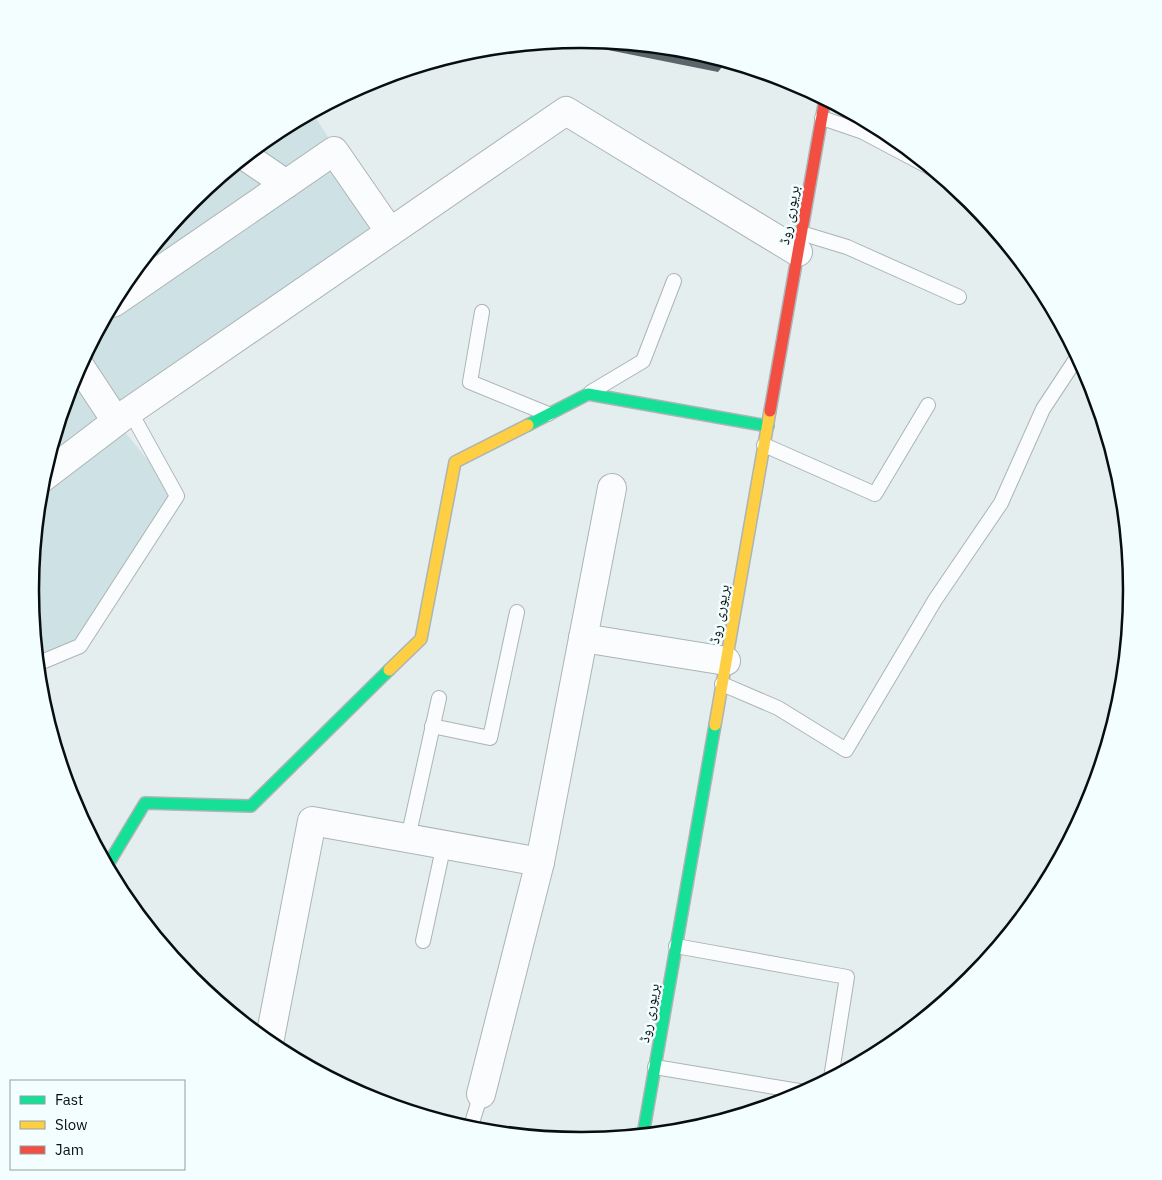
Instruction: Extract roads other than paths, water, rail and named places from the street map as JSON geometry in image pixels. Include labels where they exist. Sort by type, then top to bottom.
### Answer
[{"type":"main road","name":"بریوری روڈ","points":[[643,1129],[824,106]]},
{"type":"main road","points":[[111,860],[145,803],[251,806],[421,640],[455,462],[588,394],[768,426]]},
{"type":"street","points":[[52,470],[123,416],[566,111],[800,242]]},
{"type":"street","points":[[128,291],[334,151],[390,232]]},
{"type":"street","points":[[251,160],[286,184]]},
{"type":"street","points":[[85,371],[123,416]]},
{"type":"street","points":[[480,1094],[540,862],[612,488]]},
{"type":"street","points":[[583,638],[724,672]]},
{"type":"street","points":[[271,1034],[312,821],[540,862]]},
{"type":"lane","points":[[822,118],[863,132],[898,150]]},
{"type":"lane","points":[[800,242],[847,247],[959,297]]},
{"type":"lane","points":[[588,394],[643,361],[674,281]]},
{"type":"lane","points":[[482,312],[470,382],[549,414]]},
{"type":"lane","points":[[724,672],[846,750],[935,600],[1001,503],[1043,409],[1073,363]]},
{"type":"lane","points":[[764,445],[874,494],[928,405]]},
{"type":"lane","points":[[43,661],[80,646],[177,496],[123,416]]},
{"type":"lane","points":[[432,726],[490,738],[517,612]]},
{"type":"lane","points":[[408,838],[439,698]]},
{"type":"lane","points":[[423,941],[444,844]]},
{"type":"lane","points":[[676,946],[847,977],[832,1070]]},
{"type":"lane","points":[[655,1067],[792,1090]]},
{"type":"lane","points":[[472,1121],[480,1094]]}]
